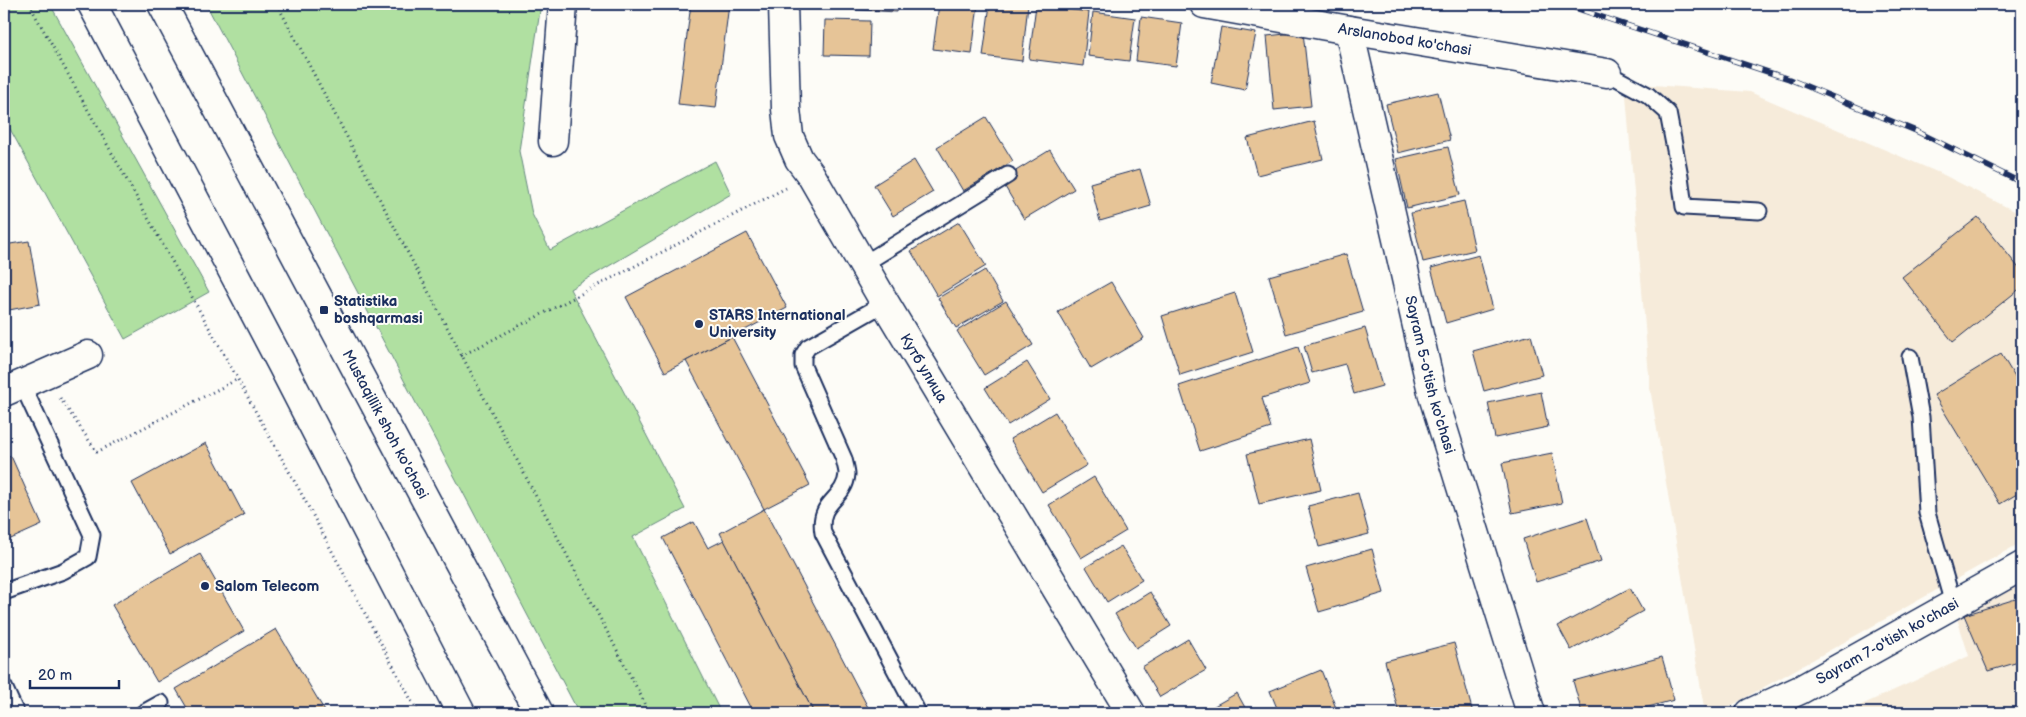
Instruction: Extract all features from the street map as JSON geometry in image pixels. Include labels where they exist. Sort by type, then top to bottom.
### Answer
[{"type":"street","points":[[92,4],[282,365],[461,713]]},
{"type":"street","name":"Mustaqillik shoh ko'chasi","points":[[162,4],[539,713]]},
{"type":"street","points":[[553,141],[563,4]]},
{"type":"street","name":"Кутб улица","points":[[783,4],[786,110],[789,136],[799,159],[811,175],[862,265],[1131,713]]},
{"type":"street","name":"Arslanobod ko'chasi","points":[[1204,4],[1607,73]]},
{"type":"street","name":"Sayram 5-o'tish ko'chasi","points":[[1349,30],[1433,396],[1531,713]]},
{"type":"street","points":[[23,384],[88,355]]},
{"type":"street","name":"Sayram 7-o'tish ko'chasi","points":[[1750,713],[1800,690],[2022,566]]},
{"type":"lane","points":[[1607,73],[1648,95],[1668,113],[1684,207],[1759,211]]},
{"type":"lane","points":[[862,265],[1008,174]]},
{"type":"lane","points":[[885,303],[808,347],[803,355],[804,366],[844,459],[847,474],[843,488],[824,510],[821,521],[823,534],[918,713]]},
{"type":"lane","points":[[1910,357],[1922,417],[1926,513],[1953,604]]},
{"type":"lane","points":[[4,592],[63,571],[88,557],[92,536],[23,384]]},
{"type":"lane","points":[[4,687],[16,713]]},
{"type":"lane","points":[[143,713],[161,703]]},
{"type":"path","points":[[28,4],[301,493],[418,713]]},
{"type":"path","points":[[277,4],[650,713]]},
{"type":"path","points":[[461,356],[811,175]]},
{"type":"path","points":[[23,384],[97,452],[238,379]]},
{"type":"shaded area","points":[[1625,83],[1750,92],[1944,175],[2022,215],[2022,542],[1718,713],[1705,713],[1650,388]]},
{"type":"shaded area","points":[[2022,578],[2022,713],[1839,713],[1857,707],[1969,656],[1955,612]]},
{"type":"green space","points":[[4,4],[50,4],[209,292],[125,339],[4,118]]},
{"type":"green space","points":[[206,4],[541,4],[519,151],[532,214],[550,250],[715,161],[731,194],[570,289],[685,509],[633,537],[721,713],[579,713]]},
{"type":"building","points":[[691,4],[729,4],[716,108],[678,104]]},
{"type":"building","points":[[828,4],[898,4],[897,12],[827,8]]},
{"type":"building","points":[[939,4],[978,4],[972,54],[933,49]]},
{"type":"building","points":[[990,4],[1028,4],[1022,61],[983,56]]},
{"type":"building","points":[[1036,5],[1089,12],[1083,66],[1029,59]]},
{"type":"building","points":[[1093,12],[1135,18],[1129,61],[1088,56]]},
{"type":"building","points":[[1141,17],[1182,23],[1176,66],[1136,61]]},
{"type":"building","points":[[825,20],[870,21],[869,56],[824,55]]},
{"type":"building","points":[[1221,27],[1256,33],[1245,90],[1211,83]]},
{"type":"building","points":[[1303,32],[1311,106],[1274,110],[1267,36]]},
{"type":"building","points":[[1438,92],[1450,140],[1398,153],[1386,104]]},
{"type":"building","points":[[986,117],[1013,161],[963,191],[937,147]]},
{"type":"building","points":[[1314,121],[1323,159],[1257,175],[1247,138]]},
{"type":"building","points":[[1448,147],[1460,195],[1407,208],[1396,159]]},
{"type":"building","points":[[1050,150],[1074,189],[1024,219],[1001,180]]},
{"type":"building","points":[[914,160],[933,192],[893,216],[874,185]]},
{"type":"building","points":[[1140,169],[1151,206],[1100,221],[1090,183]]},
{"type":"building","points":[[1464,201],[1475,250],[1423,262],[1411,213]]},
{"type":"building","points":[[1978,217],[2022,272],[2022,287],[1953,342],[1902,277]]},
{"type":"building","points":[[959,222],[986,266],[937,296],[911,251]]},
{"type":"building","points":[[747,233],[787,308],[665,372],[626,297]]},
{"type":"building","points":[[29,241],[40,304],[4,311],[4,245]]},
{"type":"building","points":[[1346,254],[1363,312],[1286,334],[1269,276]]},
{"type":"building","points":[[1479,255],[1493,309],[1446,323],[1431,268]]},
{"type":"building","points":[[985,270],[1003,301],[956,328],[938,298]]},
{"type":"building","points":[[1111,282],[1144,338],[1091,369],[1058,312]]},
{"type":"building","points":[[1235,293],[1253,352],[1180,375],[1162,316]]},
{"type":"building","points":[[1006,301],[1033,345],[984,375],[957,331]]},
{"type":"building","points":[[1365,328],[1382,386],[1354,394],[1345,364],[1312,373],[1304,346]]},
{"type":"building","points":[[1531,335],[1542,375],[1484,391],[1473,351]]},
{"type":"building","points":[[732,337],[810,485],[764,509],[686,361]]},
{"type":"building","points":[[1298,347],[1310,383],[1262,398],[1271,428],[1200,451],[1179,386]]},
{"type":"building","points":[[2001,354],[2022,389],[2022,491],[2000,504],[1934,395]]},
{"type":"building","points":[[1027,362],[1050,399],[1008,425],[985,388]]},
{"type":"building","points":[[1541,392],[1548,427],[1495,438],[1488,403]]},
{"type":"building","points":[[1055,412],[1087,465],[1042,492],[1010,439]]},
{"type":"building","points":[[1309,439],[1321,490],[1259,504],[1247,454]]},
{"type":"building","points":[[206,443],[244,515],[170,554],[132,483]]},
{"type":"building","points":[[1552,453],[1562,503],[1512,513],[1502,463]]},
{"type":"building","points":[[11,456],[42,525],[4,542],[4,459]]},
{"type":"building","points":[[1094,477],[1126,531],[1081,558],[1049,505]]},
{"type":"building","points":[[1358,493],[1369,534],[1319,547],[1308,506]]},
{"type":"building","points":[[764,509],[871,713],[814,713],[720,533]]},
{"type":"building","points":[[1587,518],[1601,561],[1536,582],[1523,539]]},
{"type":"building","points":[[694,522],[708,548],[724,540],[814,713],[754,713],[663,538]]},
{"type":"building","points":[[1121,546],[1142,580],[1107,602],[1086,567]]},
{"type":"building","points":[[1372,549],[1384,593],[1319,612],[1306,568]]},
{"type":"building","points":[[200,554],[244,631],[157,682],[112,605]]},
{"type":"building","points":[[1630,588],[1643,611],[1571,650],[1558,626]]},
{"type":"building","points":[[1150,592],[1171,626],[1136,648],[1115,614]]},
{"type":"building","points":[[2022,597],[2022,661],[1988,671],[1964,615]]},
{"type":"building","points":[[276,629],[326,713],[190,713],[176,689]]},
{"type":"building","points":[[1188,639],[1206,670],[1160,697],[1142,667]]},
{"type":"building","points":[[1454,643],[1473,713],[1399,713],[1385,661]]},
{"type":"building","points":[[1662,657],[1674,700],[1626,713],[1582,713],[1573,681]]},
{"type":"building","points":[[1321,670],[1338,713],[1279,713],[1270,691]]},
{"type":"building","points":[[1237,693],[1248,713],[1202,713]]},
{"type":"railway","points":[[1563,4],[1789,79],[1916,131],[2022,183]]},
{"type":"place","name":"Statistika boshqarmasi","points":[[324,310]]},
{"type":"place","name":"STARS International University","points":[[699,324]]},
{"type":"place","name":"Salom Telecom","points":[[205,586]]}]
